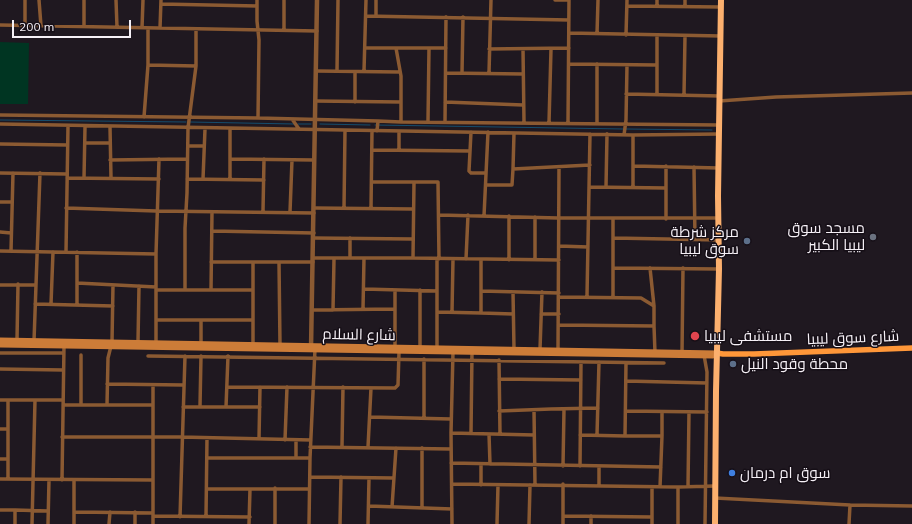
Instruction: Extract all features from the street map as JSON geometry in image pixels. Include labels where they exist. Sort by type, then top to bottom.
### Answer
[{"type":"highway","points":[[715,524],[719,354],[718,218],[721,3]]},
{"type":"main road","name":"شارع السلام","points":[[0,340],[112,344],[397,349],[453,352],[719,354]]},
{"type":"main road","name":"شارع السلام","points":[[0,345],[64,346],[138,342],[253,344],[313,348]]},
{"type":"main road","name":"شارع سوق ليبيا","points":[[719,354],[912,348]]},
{"type":"main road","name":"شارع السلام","points":[[397,349],[540,349],[632,353]]},
{"type":"street","points":[[25,0],[25,26]]},
{"type":"street","points":[[39,0],[41,26]]},
{"type":"street","points":[[84,0],[84,27]]},
{"type":"street","points":[[116,0],[117,27]]},
{"type":"street","points":[[142,28],[143,0]]},
{"type":"street","points":[[257,0],[258,118]]},
{"type":"street","points":[[284,0],[284,30]]},
{"type":"street","points":[[309,524],[310,447],[314,359],[312,310],[317,0]]},
{"type":"street","points":[[337,71],[338,0]]},
{"type":"street","points":[[364,71],[366,0]]},
{"type":"street","points":[[376,0],[376,16]]},
{"type":"street","points":[[489,74],[491,0]]},
{"type":"street","points":[[555,0],[569,0],[568,123]]},
{"type":"street","points":[[597,34],[598,0]]},
{"type":"street","points":[[626,35],[627,0]]},
{"type":"street","points":[[657,0],[657,6]]},
{"type":"street","points":[[685,0],[685,6]]},
{"type":"street","points":[[160,28],[161,2],[257,6]]},
{"type":"street","points":[[627,6],[685,6],[721,3]]},
{"type":"street","points":[[366,16],[569,20]]},
{"type":"street","points":[[445,122],[446,17]]},
{"type":"street","points":[[462,73],[463,17]]},
{"type":"street","points":[[0,25],[317,31]]},
{"type":"street","points":[[144,116],[148,66],[148,28]]},
{"type":"street","points":[[185,290],[188,128],[196,66],[196,29]]},
{"type":"street","points":[[569,33],[657,36],[721,36]]},
{"type":"street","points":[[657,36],[657,94]]},
{"type":"street","points":[[684,95],[685,36]]},
{"type":"street","points":[[365,48],[446,48]]},
{"type":"street","points":[[396,48],[400,72],[401,122]]},
{"type":"street","points":[[428,122],[429,48]]},
{"type":"street","points":[[490,49],[569,48]]},
{"type":"street","points":[[523,49],[524,122]]},
{"type":"street","points":[[549,123],[551,49]]},
{"type":"street","points":[[569,64],[657,65]]},
{"type":"street","points":[[597,64],[597,124]]},
{"type":"street","points":[[624,135],[627,64]]},
{"type":"street","points":[[148,66],[196,66]]},
{"type":"street","points":[[316,70],[400,72]]},
{"type":"street","points":[[355,72],[355,102]]},
{"type":"street","points":[[446,73],[523,74]]},
{"type":"street","points":[[626,94],[684,95],[720,99],[776,96],[912,93]]},
{"type":"street","points":[[315,101],[401,102]]},
{"type":"street","points":[[445,102],[523,105]]},
{"type":"street","points":[[0,115],[144,116],[401,122],[719,125]]},
{"type":"street","points":[[292,119],[299,129]]},
{"type":"street","points":[[338,120],[338,130]]},
{"type":"street","points":[[377,131],[378,121]]},
{"type":"street","points":[[438,122],[438,131]]},
{"type":"street","points":[[0,124],[205,129],[514,132],[624,135],[719,134]]},
{"type":"street","points":[[66,252],[66,176],[68,126]]},
{"type":"street","points":[[84,178],[85,126]]},
{"type":"street","points":[[110,126],[111,178]]},
{"type":"street","points":[[203,180],[205,129]]},
{"type":"street","points":[[230,129],[230,180]]},
{"type":"street","points":[[344,208],[345,130]]},
{"type":"street","points":[[371,208],[372,130]]},
{"type":"street","points":[[399,131],[399,150]]},
{"type":"street","points":[[471,132],[470,172],[486,173]]},
{"type":"street","points":[[484,216],[488,132]]},
{"type":"street","points":[[486,186],[512,185],[514,132]]},
{"type":"street","points":[[586,296],[590,187],[590,134]]},
{"type":"street","points":[[606,187],[607,134]]},
{"type":"street","points":[[633,135],[633,187]]},
{"type":"street","points":[[85,143],[110,143]]},
{"type":"street","points":[[0,144],[67,145]]},
{"type":"street","points":[[188,146],[204,146]]},
{"type":"street","points":[[372,150],[470,151]]},
{"type":"street","points":[[156,343],[156,211],[159,159]]},
{"type":"street","points":[[110,160],[187,159]]},
{"type":"street","points":[[230,159],[314,160]]},
{"type":"street","points":[[263,211],[264,159]]},
{"type":"street","points":[[290,212],[292,160]]},
{"type":"street","points":[[513,169],[590,165]]},
{"type":"street","points":[[634,166],[719,168]]},
{"type":"street","points":[[666,166],[666,219]]},
{"type":"street","points":[[558,350],[559,167]]},
{"type":"street","points":[[694,167],[694,240]]},
{"type":"street","points":[[0,173],[40,173],[84,178],[159,179]]},
{"type":"street","points":[[11,251],[12,173]]},
{"type":"street","points":[[34,341],[40,173]]},
{"type":"street","points":[[187,179],[264,180]]},
{"type":"street","points":[[372,182],[439,183],[437,348]]},
{"type":"street","points":[[413,258],[414,182]]},
{"type":"street","points":[[590,187],[666,188]]},
{"type":"street","points":[[0,202],[12,202]]},
{"type":"street","points":[[66,208],[212,212],[290,212],[344,208],[413,209]]},
{"type":"street","points":[[211,290],[212,212]]},
{"type":"street","points":[[439,215],[558,218],[718,218]]},
{"type":"street","points":[[466,260],[468,215]]},
{"type":"street","points":[[509,216],[509,260]]},
{"type":"street","points":[[535,217],[535,260]]},
{"type":"street","points":[[613,218],[613,297]]},
{"type":"street","points":[[212,231],[350,238],[413,239]]},
{"type":"street","points":[[0,232],[11,233]]},
{"type":"street","points":[[350,238],[350,258]]},
{"type":"street","points":[[613,238],[719,240]]},
{"type":"street","points":[[559,246],[588,248]]},
{"type":"street","points":[[0,251],[156,254]]},
{"type":"street","points":[[51,304],[53,252]]},
{"type":"street","points":[[77,252],[77,305]]},
{"type":"street","points":[[212,262],[279,262],[350,258],[559,260]]},
{"type":"street","points":[[363,310],[364,258]]},
{"type":"street","points":[[333,310],[334,259]]},
{"type":"street","points":[[452,312],[453,259]]},
{"type":"street","points":[[481,260],[481,313]]},
{"type":"street","points":[[253,262],[253,344]]},
{"type":"street","points":[[279,262],[280,345]]},
{"type":"street","points":[[613,268],[719,269]]},
{"type":"street","points":[[650,268],[654,306],[655,353]]},
{"type":"street","points":[[682,353],[683,268]]},
{"type":"street","points":[[77,283],[185,290],[252,290]]},
{"type":"street","points":[[17,340],[18,284]]},
{"type":"street","points":[[0,285],[36,285]]},
{"type":"street","points":[[107,405],[108,358],[112,344],[113,285]]},
{"type":"street","points":[[138,342],[139,286]]},
{"type":"street","points":[[364,289],[437,291]]},
{"type":"street","points":[[227,387],[397,387],[399,359],[397,349],[395,290]]},
{"type":"street","points":[[420,290],[420,348]]},
{"type":"street","points":[[481,291],[542,292],[559,295],[641,298],[654,306]]},
{"type":"street","points":[[513,292],[514,349]]},
{"type":"street","points":[[540,349],[542,292]]},
{"type":"street","points":[[35,304],[113,306]]},
{"type":"street","points":[[312,310],[395,309]]},
{"type":"street","points":[[437,312],[513,314]]},
{"type":"street","points":[[541,314],[559,314]]},
{"type":"street","points":[[156,320],[253,320]]},
{"type":"street","points":[[201,320],[201,344]]},
{"type":"street","points":[[559,325],[654,326]]},
{"type":"street","points":[[62,480],[64,346]]},
{"type":"street","points":[[0,352],[64,353]]},
{"type":"street","points":[[452,524],[451,420],[453,352]]},
{"type":"street","points":[[471,433],[472,352]]},
{"type":"street","points":[[632,353],[632,363]]},
{"type":"street","points":[[704,354],[707,372],[705,524]]},
{"type":"street","points":[[81,355],[81,405]]},
{"type":"street","points":[[148,356],[664,363]]},
{"type":"street","points":[[180,517],[181,437],[185,356]]},
{"type":"street","points":[[200,406],[201,356]]},
{"type":"street","points":[[226,407],[228,356]]},
{"type":"street","points":[[424,359],[424,418]]},
{"type":"street","points":[[499,360],[500,434]]},
{"type":"street","points":[[580,466],[581,362]]},
{"type":"street","points":[[597,435],[598,362]]},
{"type":"street","points":[[625,436],[626,363]]},
{"type":"street","points":[[0,369],[63,370]]},
{"type":"street","points":[[499,378],[581,380]]},
{"type":"street","points":[[626,381],[707,383]]},
{"type":"street","points":[[107,384],[183,385]]},
{"type":"street","points":[[153,385],[153,524]]},
{"type":"street","points":[[259,439],[260,387]]},
{"type":"street","points":[[286,440],[287,387]]},
{"type":"street","points":[[342,446],[343,388]]},
{"type":"street","points":[[368,447],[371,388]]},
{"type":"street","points":[[0,400],[63,400]]},
{"type":"street","points":[[8,400],[8,479]]},
{"type":"street","points":[[32,524],[35,400]]},
{"type":"street","points":[[63,405],[153,405]]},
{"type":"street","points":[[183,406],[260,407]]},
{"type":"street","points":[[499,412],[598,408]]},
{"type":"street","points":[[563,466],[564,409]]},
{"type":"street","points":[[534,410],[535,485]]},
{"type":"street","points":[[626,411],[706,412]]},
{"type":"street","points":[[660,487],[662,412]]},
{"type":"street","points":[[688,487],[689,412]]},
{"type":"street","points":[[370,417],[451,420]]},
{"type":"street","points":[[0,429],[8,429]]},
{"type":"street","points":[[451,433],[534,435]]},
{"type":"street","points":[[489,434],[490,464]]},
{"type":"street","points":[[580,435],[662,436]]},
{"type":"street","points":[[62,437],[181,437],[311,440]]},
{"type":"street","points":[[206,516],[207,438]]},
{"type":"street","points":[[296,440],[296,458]]},
{"type":"street","points":[[310,447],[342,446],[451,448]]},
{"type":"street","points":[[392,507],[396,448]]},
{"type":"street","points":[[422,448],[422,508]]},
{"type":"street","points":[[207,458],[310,458]]},
{"type":"street","points":[[0,459],[8,459]]},
{"type":"street","points":[[451,463],[535,466],[661,467]]},
{"type":"street","points":[[481,464],[481,485]]},
{"type":"street","points":[[598,485],[599,466]]},
{"type":"street","points":[[310,477],[394,478]]},
{"type":"street","points":[[340,524],[341,478]]},
{"type":"street","points":[[368,524],[369,478]]},
{"type":"street","points":[[0,480],[153,480]]},
{"type":"street","points":[[48,524],[49,480]]},
{"type":"street","points":[[74,480],[74,524]]},
{"type":"street","points":[[452,484],[564,484],[652,487],[715,486]]},
{"type":"street","points":[[563,524],[564,484]]},
{"type":"street","points":[[497,524],[498,485]]},
{"type":"street","points":[[529,524],[530,485]]},
{"type":"street","points":[[652,487],[652,524]]},
{"type":"street","points":[[678,487],[678,524]]},
{"type":"street","points":[[207,489],[275,488],[309,490]]},
{"type":"street","points":[[275,488],[275,524]]},
{"type":"street","points":[[249,524],[250,489]]},
{"type":"street","points":[[715,498],[850,505],[912,506]]},
{"type":"street","points":[[850,505],[850,524]]},
{"type":"street","points":[[369,506],[452,509]]},
{"type":"street","points":[[0,510],[48,511]]},
{"type":"street","points":[[14,524],[15,510]]},
{"type":"street","points":[[75,512],[135,512],[180,517],[250,517]]},
{"type":"street","points":[[110,512],[110,524]]},
{"type":"street","points":[[135,512],[135,524]]},
{"type":"street","points":[[564,516],[652,518]]},
{"type":"street","points":[[591,516],[591,524]]},
{"type":"street","points":[[620,518],[620,524]]},
{"type":"green space","points":[[0,42],[29,43],[28,104],[0,104]]},
{"type":"waterway","points":[[0,120],[186,122]]},
{"type":"waterway","points":[[190,122],[294,124]]},
{"type":"waterway","points":[[298,124],[311,124]]},
{"type":"waterway","points":[[320,124],[370,125]]},
{"type":"waterway","points":[[375,125],[623,129]]},
{"type":"waterway","points":[[626,129],[712,130]]},
{"type":"place","name":"مسجد سوق ليبيا الكبير","points":[[873,237]]},
{"type":"place","name":"مركز شرطة سوق ليبيا","points":[[747,241]]},
{"type":"place","name":"مستشفى ليبيا","points":[[695,336]]},
{"type":"place","name":"محطة وقود النيل","points":[[733,364]]},
{"type":"place","name":"سوق ام درمان","points":[[732,473]]}]
